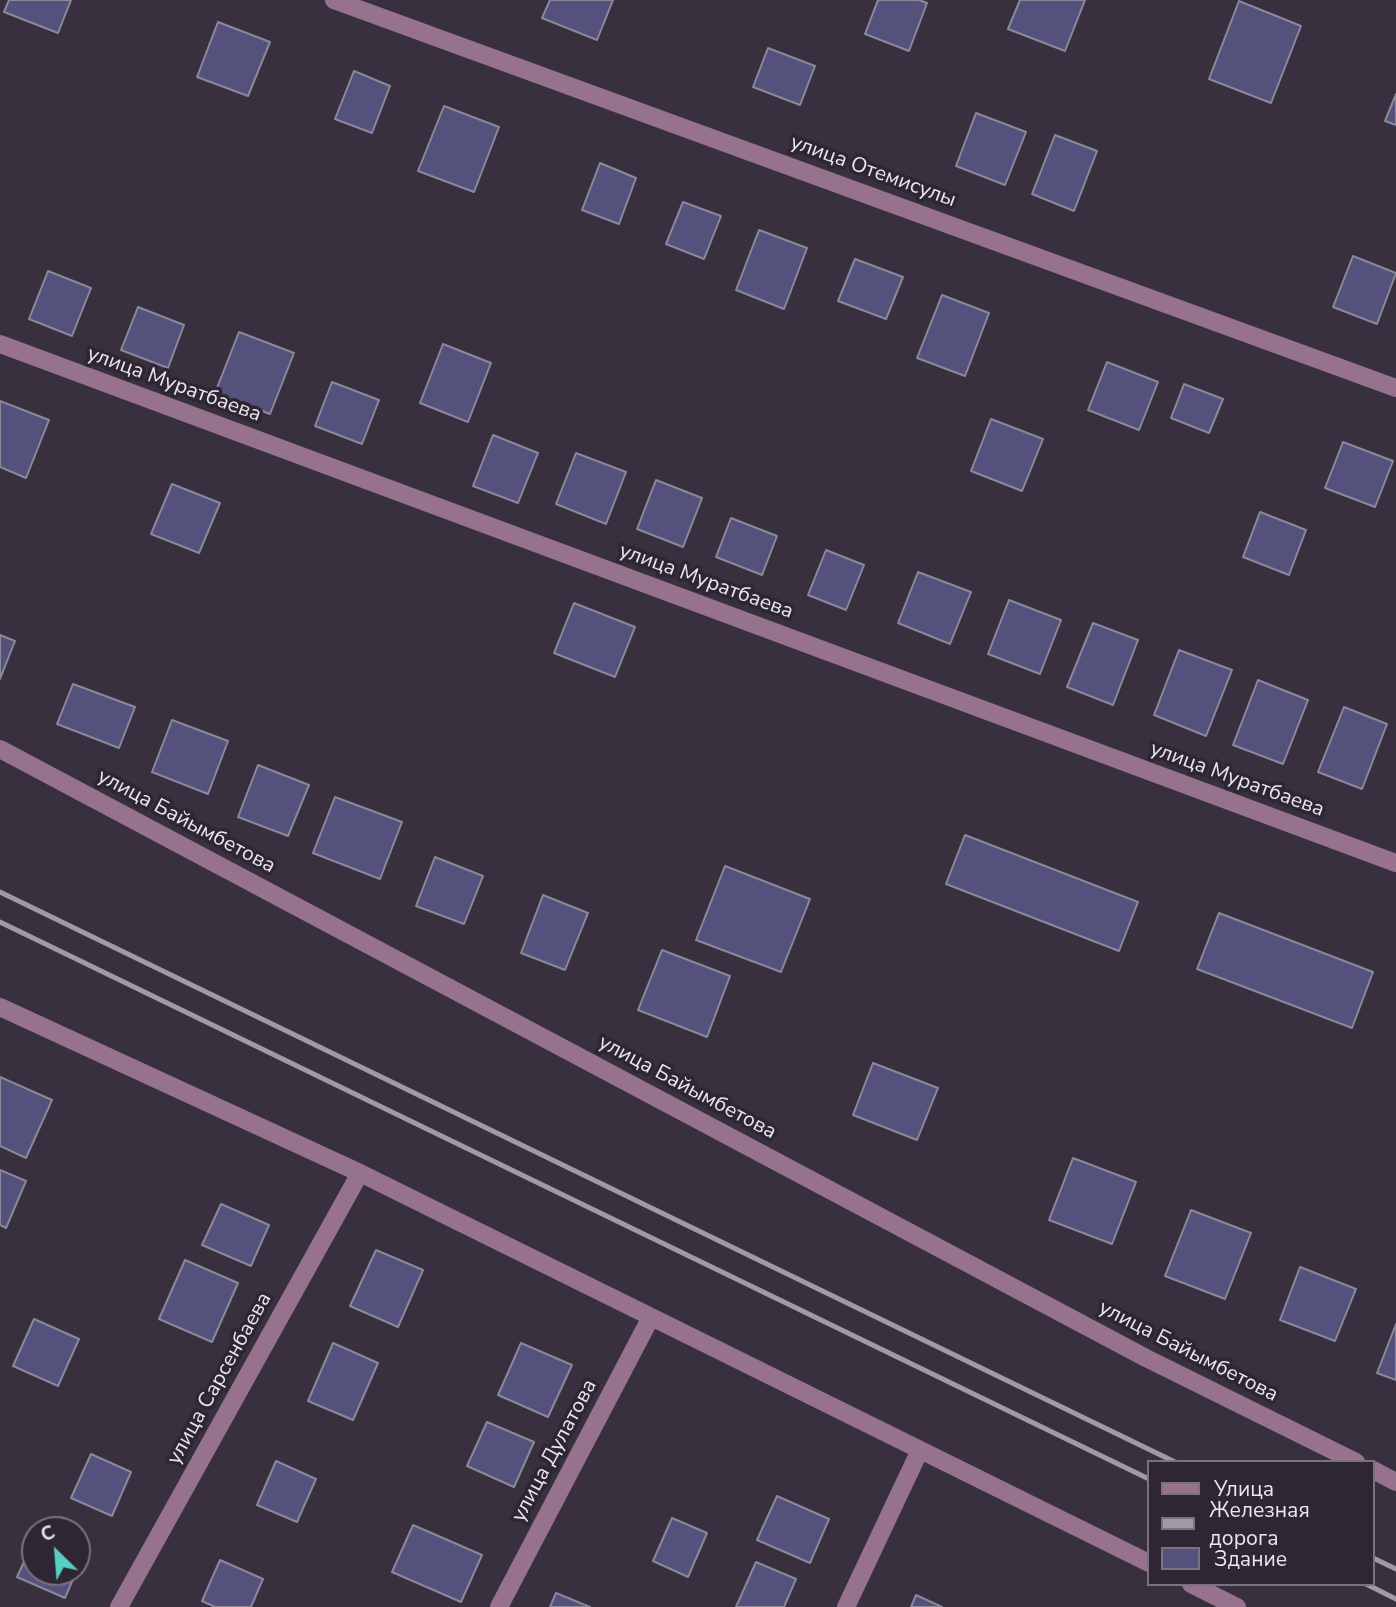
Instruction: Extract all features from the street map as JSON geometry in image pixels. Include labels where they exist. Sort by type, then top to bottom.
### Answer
[{"type":"street","name":"улица Отемисулы","points":[[334,0],[1396,388]]},
{"type":"street","name":"улица Муратбаева","points":[[0,344],[1396,863]]},
{"type":"street","name":"улица Байымбетова","points":[[0,749],[1134,1352],[1352,1460]]},
{"type":"street","points":[[0,1007],[360,1173],[1148,1563]]},
{"type":"street","name":"улица Сарсенбаева","points":[[119,1607],[360,1173]]},
{"type":"street","name":"улица Дулатова","points":[[499,1607],[651,1317]]},
{"type":"street","points":[[846,1607],[920,1450]]},
{"type":"street","points":[[1375,1471],[1396,1482]]},
{"type":"street","points":[[1195,1586],[1237,1607]]},
{"type":"building","points":[[9,0],[71,0],[58,33],[4,12]]},
{"type":"building","points":[[550,0],[613,0],[597,40],[542,18]]},
{"type":"building","points":[[878,0],[919,0],[927,3],[909,51],[865,34]]},
{"type":"building","points":[[1020,0],[1085,0],[1065,51],[1008,29]]},
{"type":"building","points":[[1239,1],[1301,26],[1271,103],[1209,79]]},
{"type":"building","points":[[218,22],[270,42],[248,96],[197,77]]},
{"type":"building","points":[[768,48],[815,66],[800,105],[753,87]]},
{"type":"building","points":[[354,71],[390,86],[372,133],[335,119]]},
{"type":"building","points":[[1396,94],[1396,125],[1385,121]]},
{"type":"building","points":[[444,106],[499,127],[474,192],[418,171]]},
{"type":"building","points":[[976,113],[1026,132],[1005,185],[956,166]]},
{"type":"building","points":[[1055,135],[1097,151],[1074,211],[1032,194]]},
{"type":"building","points":[[600,163],[636,178],[619,224],[582,210]]},
{"type":"building","points":[[683,202],[721,216],[704,259],[666,244]]},
{"type":"building","points":[[759,230],[807,248],[784,309],[736,290]]},
{"type":"building","points":[[1353,256],[1396,273],[1377,324],[1333,307]]},
{"type":"building","points":[[855,259],[903,277],[886,319],[838,301]]},
{"type":"building","points":[[48,271],[91,288],[72,336],[29,319]]},
{"type":"building","points":[[942,295],[989,313],[965,376],[917,358]]},
{"type":"building","points":[[138,307],[184,325],[168,368],[121,350]]},
{"type":"building","points":[[239,332],[294,353],[270,414],[215,393]]},
{"type":"building","points":[[443,344],[491,363],[468,422],[420,403]]},
{"type":"building","points":[[1107,362],[1158,382],[1139,430],[1088,410]]},
{"type":"building","points":[[332,382],[379,400],[362,444],[315,426]]},
{"type":"building","points":[[1184,384],[1223,399],[1209,433],[1171,418]]},
{"type":"building","points":[[0,401],[49,420],[26,478],[0,467]]},
{"type":"building","points":[[991,419],[1043,439],[1022,491],[971,471]]},
{"type":"building","points":[[493,435],[538,453],[518,503],[473,486]]},
{"type":"building","points":[[1343,442],[1393,461],[1375,507],[1325,488]]},
{"type":"building","points":[[576,453],[626,472],[606,524],[556,504]]},
{"type":"building","points":[[656,480],[702,498],[683,547],[637,529]]},
{"type":"building","points":[[172,484],[220,503],[199,553],[151,534]]},
{"type":"building","points":[[1260,512],[1306,530],[1289,575],[1243,557]]},
{"type":"building","points":[[731,518],[777,536],[762,575],[716,557]]},
{"type":"building","points":[[826,550],[864,565],[846,610],[808,595]]},
{"type":"building","points":[[918,572],[971,592],[950,644],[898,623]]},
{"type":"building","points":[[1009,600],[1061,620],[1040,674],[988,654]]},
{"type":"building","points":[[574,603],[635,627],[615,677],[554,653]]},
{"type":"building","points":[[1093,623],[1138,640],[1113,705],[1067,687]]},
{"type":"building","points":[[0,635],[15,641],[0,679]]},
{"type":"building","points":[[1179,650],[1232,670],[1206,736],[1154,715]]},
{"type":"building","points":[[1258,680],[1308,700],[1283,764],[1233,745]]},
{"type":"building","points":[[73,684],[135,707],[119,748],[57,724]]},
{"type":"building","points":[[1344,707],[1387,724],[1362,789],[1318,772]]},
{"type":"building","points":[[172,720],[228,741],[208,794],[152,772]]},
{"type":"building","points":[[258,765],[309,785],[288,836],[238,817]]},
{"type":"building","points":[[335,797],[402,822],[380,879],[313,853]]},
{"type":"building","points":[[965,835],[1138,902],[1119,951],[946,884]]},
{"type":"building","points":[[435,857],[483,876],[464,924],[416,906]]},
{"type":"building","points":[[725,866],[810,899],[781,972],[696,940]]},
{"type":"building","points":[[543,895],[588,913],[565,970],[521,953]]},
{"type":"building","points":[[1219,913],[1373,972],[1352,1028],[1197,969]]},
{"type":"building","points":[[662,950],[730,976],[707,1037],[638,1010]]},
{"type":"building","points":[[873,1063],[938,1088],[917,1140],[853,1115]]},
{"type":"building","points":[[0,1077],[52,1100],[26,1158],[0,1146]]},
{"type":"building","points":[[1073,1158],[1136,1182],[1112,1244],[1049,1220]]},
{"type":"building","points":[[0,1170],[26,1181],[6,1228],[0,1225]]},
{"type":"building","points":[[221,1204],[269,1225],[251,1266],[202,1245]]},
{"type":"building","points":[[1191,1210],[1251,1233],[1225,1299],[1165,1276]]},
{"type":"building","points":[[376,1250],[423,1270],[398,1327],[350,1306]]},
{"type":"building","points":[[185,1260],[238,1283],[212,1342],[159,1319]]},
{"type":"building","points":[[1300,1267],[1356,1289],[1335,1341],[1280,1320]]},
{"type":"building","points":[[34,1319],[79,1339],[58,1386],[13,1366]]},
{"type":"building","points":[[1396,1324],[1396,1380],[1377,1373]]},
{"type":"building","points":[[333,1343],[378,1363],[353,1420],[308,1401]]},
{"type":"building","points":[[521,1343],[572,1365],[548,1417],[498,1395]]},
{"type":"building","points":[[487,1422],[534,1442],[514,1487],[467,1466]]},
{"type":"building","points":[[91,1454],[131,1472],[112,1516],[71,1498]]},
{"type":"building","points":[[276,1461],[316,1479],[297,1522],[257,1505]]},
{"type":"building","points":[[777,1496],[829,1519],[810,1563],[757,1540]]},
{"type":"building","points":[[672,1518],[707,1533],[688,1577],[653,1561]]},
{"type":"building","points":[[413,1525],[482,1555],[461,1602],[392,1572]]},
{"type":"building","points":[[220,1560],[263,1579],[251,1607],[215,1607],[202,1601]]},
{"type":"building","points":[[756,1562],[796,1579],[784,1607],[736,1607]]},
{"type":"building","points":[[38,1586],[70,1586],[65,1598]]},
{"type":"building","points":[[556,1593],[590,1607],[550,1607]]},
{"type":"building","points":[[916,1595],[942,1607],[911,1607]]},
{"type":"railway","points":[[0,892],[1171,1460]]},
{"type":"railway","points":[[0,922],[1148,1479]]},
{"type":"railway","points":[[1375,1559],[1396,1569]]},
{"type":"railway","points":[[1370,1586],[1396,1599]]}]
